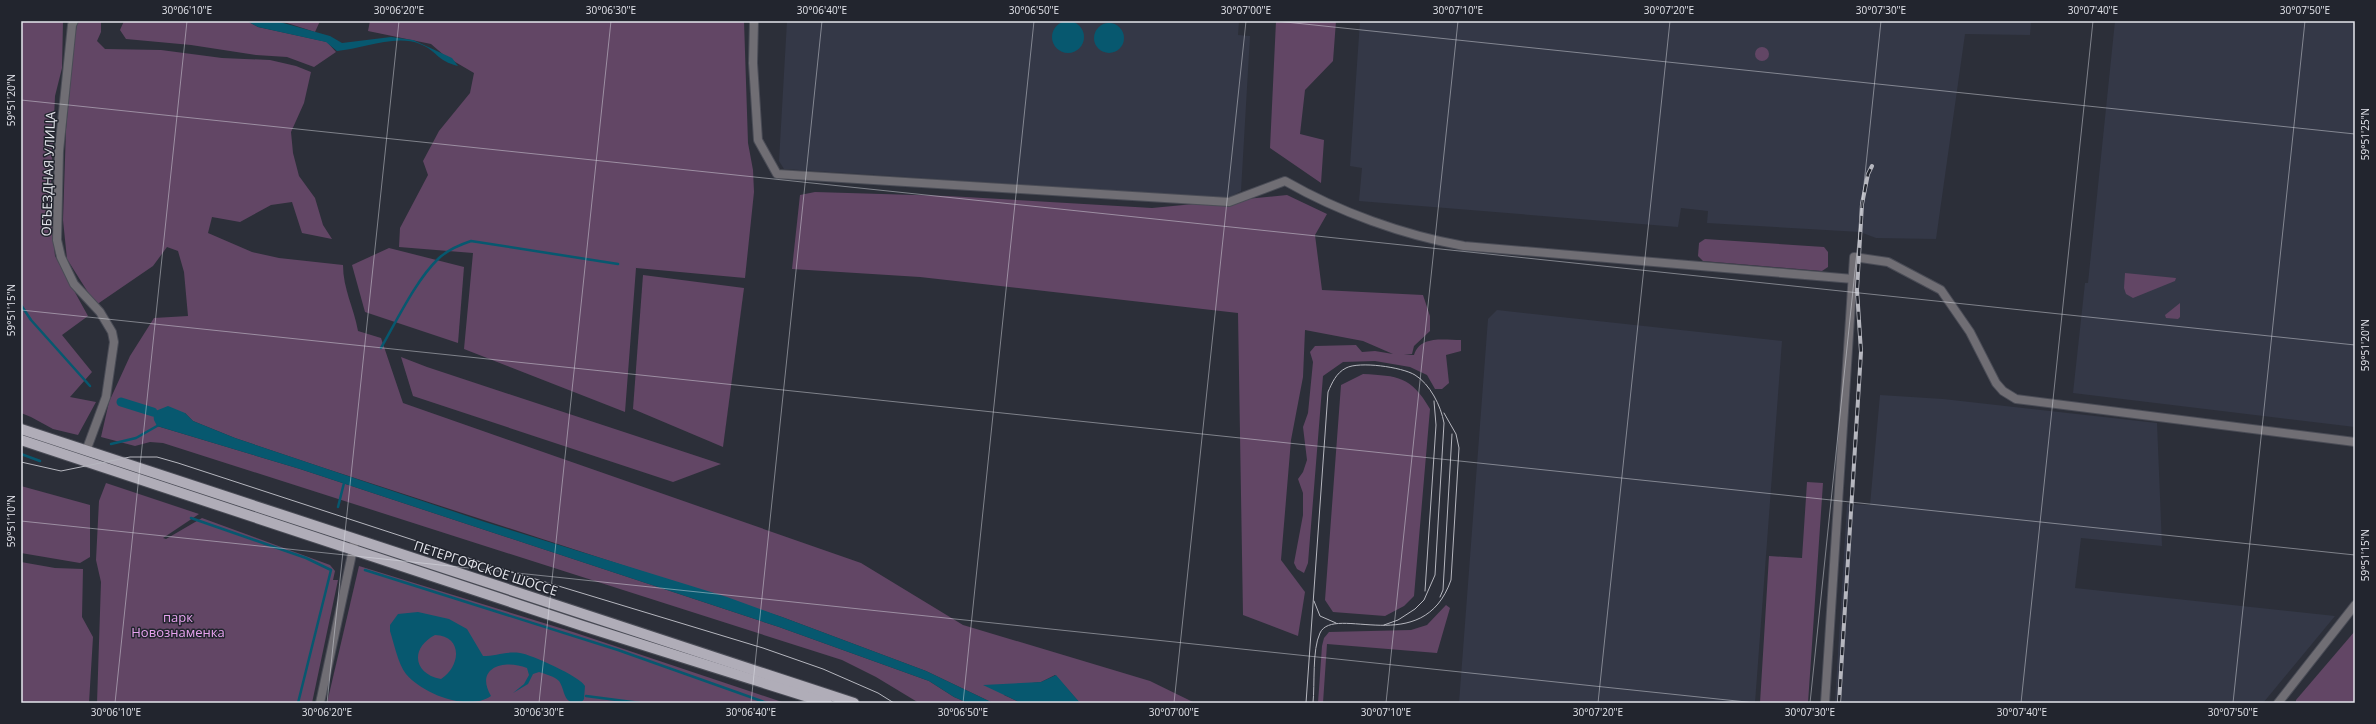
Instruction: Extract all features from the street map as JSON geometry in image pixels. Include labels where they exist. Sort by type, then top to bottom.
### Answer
[{"type":"main road","name":"ПЕТЕРГОФСКОЕ ШОССЕ","points":[[21,429],[354,545],[828,703]]},
{"type":"main road","name":"ПЕТЕРГОФСКОЕ ШОССЕ","points":[[21,440],[762,671],[854,703]]},
{"type":"street","name":"ОБЪЕЗДНАЯ УЛИЦА","points":[[74,21],[72,25],[59,147],[57,240],[61,257],[74,284],[100,312],[112,332],[114,342],[106,397],[86,451]]},
{"type":"street","points":[[754,21],[753,63],[758,140],[777,174],[1229,202],[1286,181],[1363,217],[1439,241],[1464,246],[1853,279]]},
{"type":"street","points":[[1825,703],[1854,257],[1873,258],[1904,269],[1941,290],[1970,332],[1996,383],[2003,391],[2016,398],[2355,442]]},
{"type":"street","points":[[320,703],[354,545]]},
{"type":"street","points":[[2278,703],[2355,605]]},
{"type":"shaded area","points":[[787,21],[1239,21],[1238,35],[1250,36],[1241,191],[1228,198],[784,169],[779,161]]},
{"type":"shaded area","points":[[1360,21],[2031,21],[2030,35],[1965,34],[1936,239],[1876,238],[1860,232],[1707,223],[1708,211],[1681,208],[1678,227],[1359,201],[1362,168],[1350,166]]},
{"type":"shaded area","points":[[2115,21],[2355,21],[2355,427],[2073,393],[2085,283],[2088,283]]},
{"type":"shaded area","points":[[1497,310],[1782,341],[1755,703],[1459,703],[1488,319]]},
{"type":"shaded area","points":[[1880,395],[1943,399],[2157,423],[2162,546],[2081,538],[2075,588],[2335,616],[2263,703],[1835,703],[1847,504],[1870,505]]},
{"type":"green space","points":[[21,21],[63,21],[62,68],[55,96],[50,206],[55,256],[88,316],[62,335],[92,372],[70,397],[96,402],[78,435],[53,429],[21,413]]},
{"type":"green space","points":[[78,21],[101,21],[101,32],[97,41],[105,49],[161,50],[222,58],[270,60],[296,66],[311,72],[304,103],[291,132],[293,153],[299,176],[315,198],[323,225],[332,239],[302,233],[292,202],[271,205],[240,222],[212,217],[208,233],[252,252],[279,258],[343,265],[343,274],[358,331],[381,338],[403,403],[861,563],[963,625],[1150,681],[1195,703],[1080,703],[1055,675],[1041,682],[1023,684],[1004,695],[1021,703],[993,703],[926,671],[782,617],[235,438],[193,421],[185,413],[157,426],[300,469],[779,627],[929,681],[954,697],[968,703],[919,703],[876,677],[842,660],[163,443],[150,442],[135,446],[101,437],[109,402],[130,356],[154,318],[188,316],[184,272],[178,251],[167,247],[153,266],[96,305],[67,259],[63,220],[66,129],[75,35]]},
{"type":"green space","points":[[124,21],[247,21],[258,27],[327,42],[336,52],[314,67],[287,57],[256,55],[191,45],[126,39],[120,30]]},
{"type":"green space","points":[[281,21],[320,21],[315,32]]},
{"type":"green space","points":[[370,21],[744,21],[748,143],[753,170],[754,192],[745,278],[571,262],[636,268],[625,412],[464,349],[473,253],[399,247],[400,228],[428,175],[423,161],[439,131],[470,93],[474,73],[445,56],[431,44],[368,31]]},
{"type":"green space","points":[[1276,21],[1336,21],[1333,61],[1305,90],[1300,134],[1324,140],[1321,183],[1270,148]]},
{"type":"green space","points":[[1759,47],[1765,47],[1769,51],[1769,57],[1765,61],[1759,61],[1755,57],[1755,51]]},
{"type":"green space","points":[[815,192],[948,196],[1152,208],[1287,195],[1327,214],[1315,235],[1322,290],[1423,295],[1430,316],[1430,331],[1414,346],[1412,354],[1404,355],[1414,355],[1421,344],[1427,341],[1440,339],[1461,340],[1461,351],[1446,355],[1449,383],[1442,389],[1435,389],[1427,375],[1410,367],[1375,361],[1343,362],[1323,376],[1308,563],[1304,573],[1297,569],[1294,563],[1303,515],[1303,493],[1298,479],[1303,472],[1307,460],[1303,427],[1308,413],[1313,362],[1310,352],[1315,346],[1356,345],[1362,352],[1375,351],[1393,354],[1363,341],[1305,330],[1303,377],[1291,440],[1281,560],[1305,592],[1298,636],[1243,615],[1238,313],[920,277],[792,269],[800,195]]},
{"type":"green space","points":[[1705,239],[1824,247],[1828,252],[1828,267],[1822,271],[1703,261],[1698,256],[1699,243]]},
{"type":"green space","points":[[389,248],[464,267],[458,343],[365,312],[352,265]]},
{"type":"green space","points":[[2125,273],[2176,278],[2175,281],[2133,298],[2126,294],[2124,288]]},
{"type":"green space","points":[[643,275],[744,288],[723,447],[633,409]]},
{"type":"green space","points":[[2180,303],[2180,317],[2178,319],[2166,318],[2165,315]]},
{"type":"green space","points":[[401,357],[427,367],[721,464],[673,482],[413,396]]},
{"type":"green space","points":[[1363,374],[1395,377],[1410,384],[1423,398],[1430,409],[1414,596],[1404,606],[1385,616],[1333,612],[1325,600],[1341,385]]},
{"type":"green space","points":[[1807,482],[1823,483],[1808,703],[1760,703],[1769,556],[1802,558]]},
{"type":"green space","name":"парк Новознаменка","points":[[106,483],[199,514],[163,538],[166,539],[202,518],[330,565],[335,571],[333,580],[338,580],[312,703],[97,703],[101,582],[96,560],[99,501]]},
{"type":"green space","points":[[21,486],[90,505],[90,557],[80,563],[21,553]]},
{"type":"green space","points":[[21,562],[55,568],[83,569],[82,617],[93,637],[89,703],[21,703]]},
{"type":"green space","points":[[359,566],[573,632],[785,703],[327,703]]},
{"type":"green space","points":[[1446,605],[1450,608],[1437,653],[1327,644],[1323,703],[1318,703],[1322,646],[1324,638],[1329,632],[1411,630],[1427,625]]},
{"type":"green space","points":[[2355,631],[2355,703],[2296,703],[2296,700]]},
{"type":"water","points":[[247,21],[276,21],[330,36],[342,43],[391,37],[413,40],[452,58],[458,66],[445,61],[425,46],[410,41],[389,41],[337,51],[326,42],[258,27]]},
{"type":"water","points":[[1068,21],[1077,24],[1081,28],[1084,37],[1081,46],[1077,50],[1068,53],[1059,50],[1055,46],[1052,37],[1055,28],[1059,24]]},
{"type":"water","points":[[1109,23],[1120,27],[1124,38],[1120,49],[1109,53],[1098,49],[1094,38],[1098,27]]},
{"type":"water","points":[[168,406],[185,413],[193,421],[235,438],[485,522],[727,597],[926,671],[993,703],[968,703],[954,697],[929,681],[779,627],[300,469],[157,426],[154,420],[153,412]]},
{"type":"water","points":[[418,612],[449,619],[467,629],[483,656],[520,653],[544,662],[575,677],[581,682],[585,686],[584,699],[581,703],[571,702],[568,700],[557,679],[539,672],[533,674],[528,684],[513,693],[524,684],[529,675],[527,668],[510,664],[501,665],[489,672],[486,678],[491,696],[481,700],[470,702],[458,701],[434,694],[423,688],[403,670],[396,653],[390,631],[390,625],[398,614]],"holes":[[[435,635],[451,640],[456,652],[452,667],[441,679],[425,672],[420,666],[418,660],[421,647],[427,640]]]},
{"type":"water","points":[[1056,675],[1080,703],[1021,703],[983,685],[1041,682]]},
{"type":"waterway","points":[[381,348],[414,290],[430,268],[445,253],[471,241],[618,264]]},
{"type":"waterway","points":[[21,305],[31,320],[90,386]]},
{"type":"waterway","points":[[121,402],[153,412]]},
{"type":"waterway","points":[[111,444],[136,438],[157,426]]},
{"type":"waterway","points":[[21,454],[40,461]]},
{"type":"waterway","points":[[338,507],[344,483]]},
{"type":"waterway","points":[[191,518],[306,558],[331,570],[298,703]]},
{"type":"waterway","points":[[365,570],[618,650],[767,703]]},
{"type":"waterway","points":[[586,696],[640,703]]},
{"type":"tram line","points":[[1306,703],[1328,392],[1335,378],[1343,370],[1352,366],[1360,365],[1391,367],[1415,375],[1425,384],[1434,396],[1443,416],[1444,423],[1435,575],[1424,600],[1415,609],[1398,620],[1384,625]]},
{"type":"tram line","points":[[1425,591],[1436,425],[1434,401]]},
{"type":"tram line","points":[[1313,703],[1314,667],[1317,640],[1320,633],[1328,625],[1342,623],[1380,625],[1401,624],[1421,618],[1438,604],[1451,580],[1459,448],[1456,434],[1444,413]]},
{"type":"tram line","points":[[1440,597],[1443,590],[1452,434]]},
{"type":"tram line","points":[[21,462],[61,471],[130,457],[157,457],[499,568],[763,648],[823,669],[878,693],[894,703]]},
{"type":"tram line","points":[[1314,601],[1320,616],[1336,623]]},
{"type":"railway","points":[[1839,703],[1861,352],[1857,290],[1862,204],[1868,174],[1872,166]]}]
